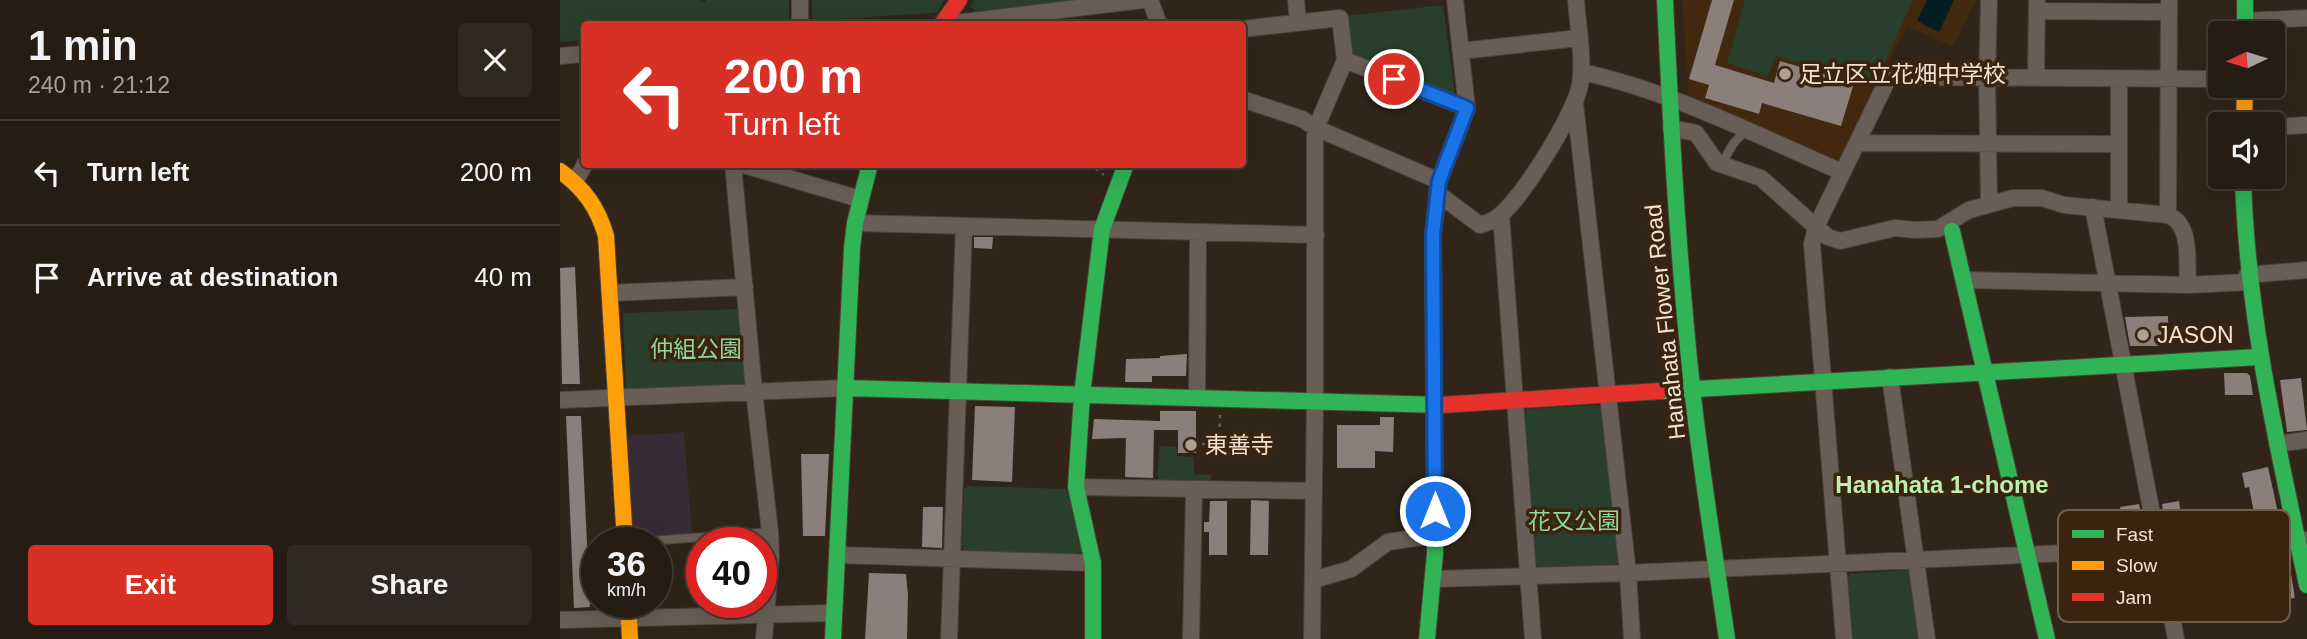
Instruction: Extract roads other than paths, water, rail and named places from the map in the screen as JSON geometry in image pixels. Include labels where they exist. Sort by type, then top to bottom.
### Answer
[{"type":"street","points":[[800,0],[800,21]]},
{"type":"street","points":[[947,21],[959,0]]},
{"type":"street","points":[[970,21],[1143,0]]},
{"type":"street","points":[[1150,0],[1158,21]]},
{"type":"street","points":[[1296,0],[1298,23]]},
{"type":"street","points":[[1427,639],[1435,535],[1433,234],[1438,187],[1467,108],[1455,0]]},
{"type":"street","points":[[1576,0],[1581,72],[1576,104],[1628,573],[1632,639]]},
{"type":"street","name":"Hanahata Flower Road","points":[[1665,0],[1681,277],[1693,390],[1727,639]]},
{"type":"street","points":[[1989,0],[1989,203]]},
{"type":"street","points":[[2245,0],[2245,21]]},
{"type":"street","points":[[2036,78],[2037,6],[2169,6],[2168,215]]},
{"type":"street","points":[[1246,29],[1340,18],[1345,60],[1316,128],[1312,639]]},
{"type":"street","points":[[2286,21],[2307,18]]},
{"type":"street","points":[[1461,51],[1579,38]]},
{"type":"street","points":[[560,56],[581,54]]},
{"type":"street","points":[[1345,60],[1467,108]]},
{"type":"street","points":[[1581,72],[1611,78],[1669,98],[1842,172]]},
{"type":"street","points":[[1844,639],[1812,244],[1816,227],[1889,78],[2208,79]]},
{"type":"street","points":[[2119,79],[2119,210]]},
{"type":"street","points":[[1246,100],[1302,118],[1316,128],[1438,187],[1480,225],[1501,215],[1536,172],[1576,104]]},
{"type":"street","points":[[2285,126],[2307,125]]},
{"type":"street","points":[[1671,128],[1696,134],[1717,163],[1761,178],[1828,237],[1840,241],[1895,228],[1916,230],[1951,226],[1969,210],[2013,198],[2042,198],[2053,203],[2168,215],[2183,228],[2188,285]]},
{"type":"street","points":[[1857,143],[2119,144]]},
{"type":"street","points":[[575,182],[583,168]]},
{"type":"street","points":[[733,168],[769,527]]},
{"type":"street","points":[[753,168],[860,200]]},
{"type":"street","points":[[833,639],[849,292],[855,223],[869,168]]},
{"type":"street","points":[[1093,639],[1093,563],[1076,487],[1082,395],[1102,229],[1125,168]]},
{"type":"street","points":[[560,171],[575,182],[592,201],[606,236],[624,527]]},
{"type":"street","points":[[2244,189],[2248,279],[2259,357],[2277,444],[2302,541],[2307,585]]},
{"type":"street","points":[[2094,207],[2151,510]]},
{"type":"street","points":[[1501,215],[1532,639]]},
{"type":"street","points":[[855,223],[1316,235]]},
{"type":"street","points":[[949,639],[964,226]]},
{"type":"street","points":[[1951,226],[2047,639]]},
{"type":"street","points":[[1197,398],[1198,232]]},
{"type":"street","points":[[1964,280],[2188,285],[2307,270]]},
{"type":"street","points":[[610,293],[745,287]]},
{"type":"street","points":[[560,400],[845,388],[1434,405],[2259,357]]},
{"type":"street","points":[[1891,377],[1914,560],[1927,639]]},
{"type":"street","points":[[2277,444],[2307,440]]},
{"type":"street","points":[[1076,487],[1314,491]]},
{"type":"street","points":[[1191,639],[1194,490]]},
{"type":"street","points":[[1313,580],[1351,569],[1388,542],[1435,535]]},
{"type":"street","points":[[1433,579],[2058,554]]},
{"type":"street","points":[[838,555],[1093,563]]},
{"type":"street","points":[[777,615],[834,613]]},
{"type":"street","points":[[560,620],[581,617]]},
{"type":"street","points":[[629,618],[630,639]]},
{"type":"street","points":[[764,639],[767,618]]},
{"type":"lane","points":[[1721,165],[1733,144],[1745,131]]},
{"type":"water","points":[[1927,0],[1954,0],[1939,32],[1917,21]]},
{"type":"place","name":"足立区立花畑中学校","points":[[1785,74]]},
{"type":"place","name":"JASON","points":[[2143,335]]},
{"type":"place","name":"東善寺","points":[[1191,445]]},
{"type":"district","name":"Hanahata 1-chome","points":[[1942,485]]},
{"type":"park label","name":"仲組公園","points":[[696,349]]},
{"type":"park label","name":"花又公園","points":[[1574,521]]}]
